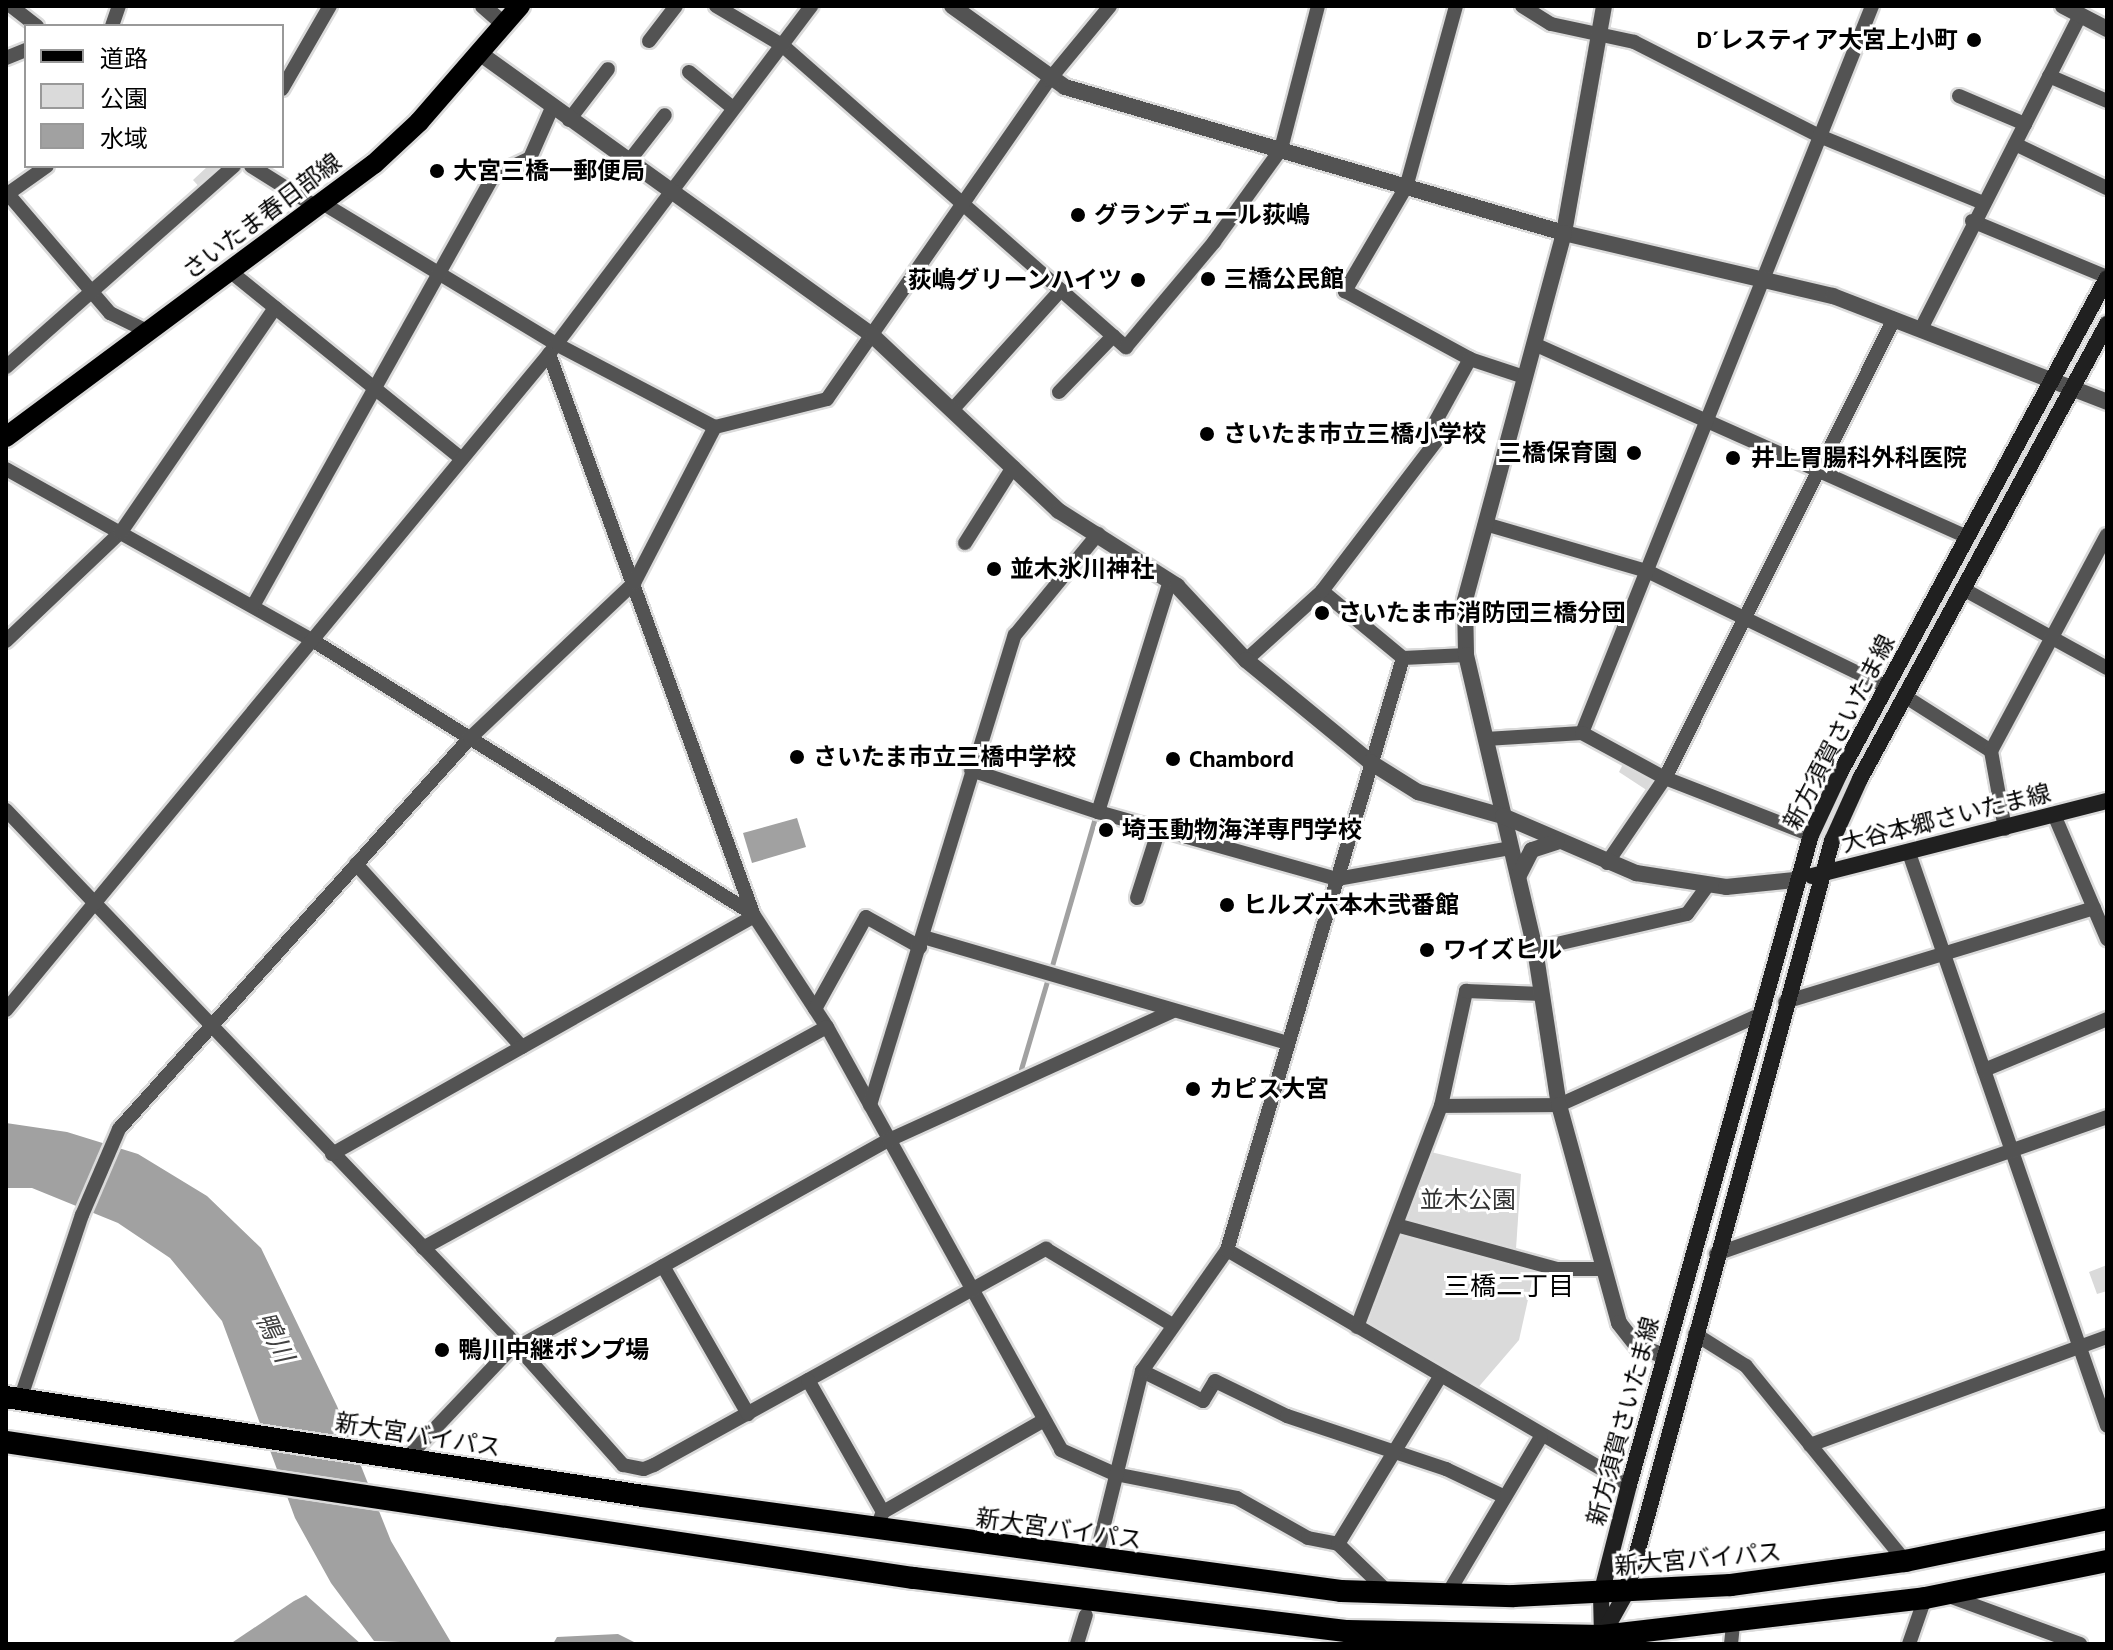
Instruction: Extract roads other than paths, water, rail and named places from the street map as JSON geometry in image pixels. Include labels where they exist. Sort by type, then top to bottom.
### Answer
[{"type":"highway","name":"新大宮バイパス","points":[[13,1398],[406,1459],[879,1520],[1095,1561],[1284,1586],[1389,1593],[1601,1594],[1731,1585],[1905,1561],[2107,1519]]},
{"type":"highway","points":[[6,1442],[1190,1614],[1417,1639],[1601,1640],[1732,1634],[1935,1597],[2107,1561]]},
{"type":"main road","name":"さいたま春日部線","points":[[6,437],[321,206],[419,122],[520,6]]},
{"type":"main road","name":"新方須賀さいたま線","points":[[1601,1640],[1601,1594],[1629,1485],[1795,880],[1811,835],[2107,278]]},
{"type":"main road","name":"新方須賀さいたま線","points":[[1601,1640],[1626,1593],[1820,874],[1860,779],[2107,324]]},
{"type":"main road","name":"大谷本郷さいたま線","points":[[1795,880],[2055,817],[2107,801]]},
{"type":"street","points":[[11,6],[34,24]]},
{"type":"street","points":[[284,86],[330,6]]},
{"type":"street","points":[[483,6],[504,24]]},
{"type":"street","points":[[649,41],[676,6]]},
{"type":"street","points":[[716,6],[782,45],[1126,347],[1214,242],[1281,149],[1318,6]]},
{"type":"street","points":[[9,1000],[94,904],[553,349],[811,6]]},
{"type":"street","points":[[952,6],[1049,80],[1564,233],[1833,296],[2074,386],[2107,402]]},
{"type":"street","points":[[254,168],[441,274],[553,349],[715,427],[827,399],[1049,80],[1110,6]]},
{"type":"street","points":[[1456,6],[1406,187],[1345,291],[1470,359],[1524,377]]},
{"type":"street","points":[[1522,6],[1551,24],[1634,42],[1819,136],[1981,202]]},
{"type":"street","points":[[1604,6],[1564,233],[1465,601],[1466,655],[1535,949],[1559,1105],[1604,1269],[1626,1335],[1665,1356]]},
{"type":"street","points":[[1582,733],[1710,421],[1872,6]]},
{"type":"street","points":[[2063,6],[2107,29]]},
{"type":"street","points":[[1921,329],[1981,202],[2015,144],[2080,16]]},
{"type":"street","points":[[478,52],[873,336],[1059,511],[1170,581],[1246,660],[1370,762],[1418,792],[1503,816],[1607,863],[1707,886],[1749,888],[1795,880]]},
{"type":"street","points":[[569,120],[608,69]]},
{"type":"street","points":[[689,72],[733,108]]},
{"type":"street","points":[[2049,76],[2107,101]]},
{"type":"street","points":[[1959,96],[2025,124]]},
{"type":"street","points":[[253,606],[494,175],[530,158],[552,108]]},
{"type":"street","points":[[629,161],[665,115]]},
{"type":"street","points":[[2015,144],[2107,188]]},
{"type":"street","points":[[44,168],[7,194],[110,313],[149,332]]},
{"type":"street","points":[[6,367],[232,168]]},
{"type":"street","points":[[1972,221],[2107,278]]},
{"type":"street","points":[[231,272],[462,459]]},
{"type":"street","points":[[952,410],[1061,290]]},
{"type":"street","points":[[6,641],[121,532],[275,308]]},
{"type":"street","points":[[1607,863],[1613,846],[1665,778],[1894,319]]},
{"type":"street","points":[[1059,392],[1113,336]]},
{"type":"street","points":[[1534,344],[1968,537]]},
{"type":"street","points":[[553,349],[754,916],[827,1027],[1061,1450],[1115,1474],[1237,1498],[1308,1538],[1338,1544],[1389,1593]]},
{"type":"street","points":[[1246,660],[1322,591],[1440,436],[1432,428],[1470,359]]},
{"type":"street","points":[[13,1398],[82,1215],[119,1129],[208,1026],[470,738],[634,583],[715,427]]},
{"type":"street","points":[[965,543],[1013,467]]},
{"type":"street","points":[[6,469],[312,640],[754,916]]},
{"type":"street","points":[[1485,524],[1647,571],[1887,687]]},
{"type":"street","points":[[870,1105],[1015,635],[1098,534]]},
{"type":"street","points":[[2005,829],[1991,751],[2107,535]]},
{"type":"street","points":[[1098,812],[1170,581]]},
{"type":"street","points":[[1965,590],[2107,668]]},
{"type":"street","points":[[1322,591],[1403,658],[1466,655]]},
{"type":"street","points":[[1095,1561],[1142,1371],[1171,1324],[1227,1250],[1403,658]]},
{"type":"street","points":[[1906,697],[1991,751]]},
{"type":"street","points":[[1486,739],[1582,733],[1665,778],[1811,835]]},
{"type":"street","points":[[971,770],[1098,812],[1337,879],[1511,848]]},
{"type":"street","points":[[6,810],[208,1026],[516,1345],[623,1465],[644,1469],[1046,1249],[1171,1324]]},
{"type":"street","points":[[2055,817],[2107,939]]},
{"type":"street","points":[[1137,898],[1159,829]]},
{"type":"street","points":[[1518,878],[1532,850],[1559,842]]},
{"type":"street","points":[[1909,853],[2107,1426]]},
{"type":"street","points":[[356,864],[522,1047]]},
{"type":"street","points":[[1535,949],[1687,914],[1707,886]]},
{"type":"street","points":[[1785,1002],[2094,908]]},
{"type":"street","points":[[332,1154],[754,916]]},
{"type":"street","points":[[815,1009],[866,917],[922,942],[1287,1043]]},
{"type":"street","points":[[1357,1327],[1441,1106],[1466,991],[1542,994]]},
{"type":"street","points":[[406,1459],[516,1345],[889,1140],[1173,1011]]},
{"type":"street","points":[[1441,1106],[1559,1105],[1759,1015]]},
{"type":"street","points":[[1984,1070],[2107,1019]]},
{"type":"street","points":[[423,1248],[827,1027]]},
{"type":"street","points":[[1716,1254],[2107,1117]]},
{"type":"street","points":[[1396,1225],[1557,1269],[1604,1269]]},
{"type":"street","points":[[1227,1250],[1541,1437],[1629,1485]]},
{"type":"street","points":[[663,1266],[748,1414]]},
{"type":"street","points":[[1695,1334],[1746,1366],[1905,1561]]},
{"type":"street","points":[[1810,1445],[2107,1337]]},
{"type":"street","points":[[1142,1371],[1203,1401],[1215,1381],[1287,1416],[1394,1452],[1505,1497]]},
{"type":"street","points":[[1338,1544],[1440,1377]]},
{"type":"street","points":[[808,1380],[879,1520],[1044,1420]]},
{"type":"street","points":[[1447,1595],[1541,1437]]},
{"type":"street","points":[[1909,1644],[1935,1597],[2080,1644]]},
{"type":"street","points":[[1077,1644],[1086,1615]]},
{"type":"water","points":[[797,818],[806,847],[752,863],[743,833]]},
{"type":"water","name":"鴨川","points":[[6,1123],[67,1132],[138,1154],[207,1196],[261,1248],[337,1406],[391,1541],[452,1644],[374,1641],[331,1583],[295,1518],[222,1321],[170,1258],[118,1223],[32,1188],[6,1188]]},
{"type":"water","points":[[306,1595],[361,1644],[230,1644],[294,1601]]},
{"type":"water","points":[[618,1634],[638,1644],[553,1644],[557,1637]]},
{"type":"waterway","points":[[1051,969],[1095,818]]},
{"type":"waterway","points":[[1021,1069],[1048,978]]},
{"type":"place","name":"D´レスティア大宮上小町","points":[[1974,40]]},
{"type":"place","name":"大宮三橋一郵便局","points":[[437,171]]},
{"type":"place","name":"グランデュール荻嶋","points":[[1078,215]]},
{"type":"place","name":"三橋公民館","points":[[1208,279]]},
{"type":"place","name":"荻嶋グリーンハイツ","points":[[1138,280]]},
{"type":"place","name":"さいたま市立三橋小学校","points":[[1207,434]]},
{"type":"place","name":"三橋保育園","points":[[1634,453]]},
{"type":"place","name":"井上胃腸科外科医院","points":[[1733,458]]},
{"type":"place","name":"並木氷川神社","points":[[994,569]]},
{"type":"place","name":"さいたま市消防団三橋分団","points":[[1322,613]]},
{"type":"place","name":"さいたま市立三橋中学校","points":[[797,757]]},
{"type":"place","name":"Chambord","points":[[1173,759]]},
{"type":"place","name":"埼玉動物海洋専門学校","points":[[1106,830]]},
{"type":"place","name":"ヒルズ六本木弐番館","points":[[1227,905]]},
{"type":"place","name":"ワイズヒル","points":[[1427,950]]},
{"type":"place","name":"カピス大宮","points":[[1193,1089]]},
{"type":"place","name":"鴨川中継ポンプ場","points":[[442,1350]]},
{"type":"district","name":"三橋二丁目","points":[[1509,1286]]},
{"type":"park label","name":"並木公園","points":[[1468,1200]]}]
